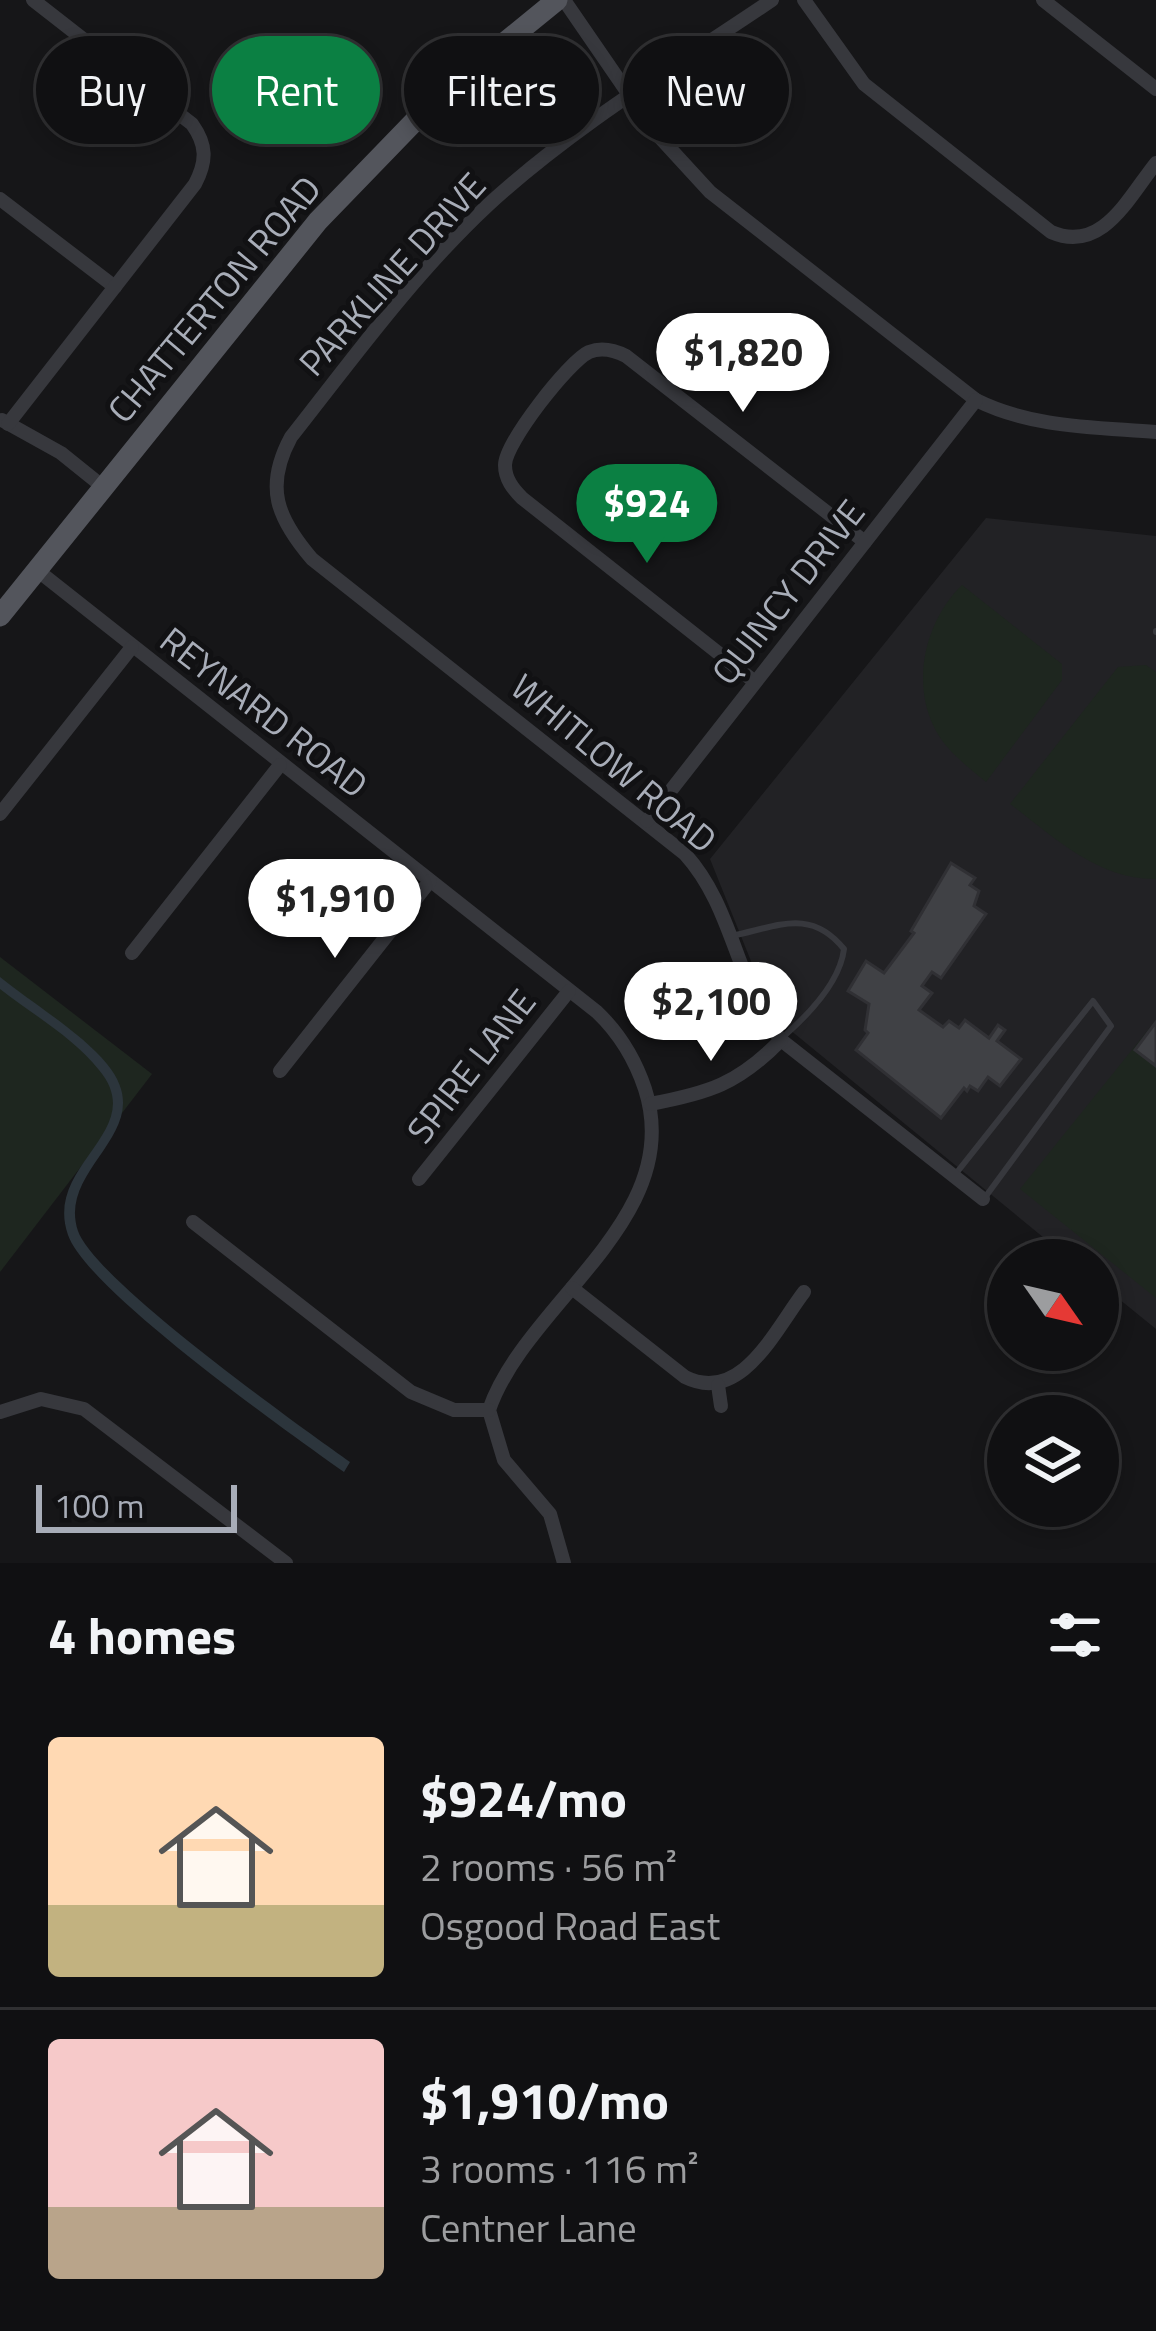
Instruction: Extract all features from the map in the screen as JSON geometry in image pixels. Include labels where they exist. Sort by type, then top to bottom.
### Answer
[{"type":"main road","name":"CHATTERTON ROAD","points":[[0,616],[268,280],[345,191],[473,65],[561,0]]},
{"type":"street","points":[[33,0],[192,124],[205,150],[204,168],[195,184],[4,421],[61,453],[102,486]]},
{"type":"street","points":[[561,0],[623,88]]},
{"type":"street","name":"PARKLINE DRIVE","points":[[718,36],[772,0]]},
{"type":"street","points":[[804,0],[864,84],[1051,232],[1079,239],[1096,233],[1156,163]]},
{"type":"street","points":[[1043,0],[1156,89]]},
{"type":"street","name":"PARKLINE DRIVE","points":[[276,495],[278,464],[291,436],[406,291],[523,174],[623,100]]},
{"type":"street","points":[[666,144],[710,192],[976,400],[1043,422],[1156,432]]},
{"type":"street","points":[[0,199],[115,287]]},
{"type":"street","points":[[755,682],[522,498],[505,471],[510,447],[573,363],[599,350],[634,361],[865,542]]},
{"type":"street","name":"QUINCY DRIVE","points":[[647,821],[976,400]]},
{"type":"street","name":"WHITLOW ROAD","points":[[276,495],[288,530],[312,559],[685,854],[722,908],[739,968],[758,1009],[781,1040],[983,1199]]},
{"type":"street","name":"REYNARD ROAD","points":[[37,570],[611,1026],[627,1047],[650,1104]]},
{"type":"street","points":[[0,814],[132,647]]},
{"type":"street","points":[[131,953],[280,765]]},
{"type":"street","points":[[280,1071],[430,881]]},
{"type":"street","name":"SPIRE LANE","points":[[419,1179],[569,991]]},
{"type":"street","points":[[564,1563],[550,1514],[504,1460],[489,1411],[515,1359],[622,1223],[641,1189],[652,1130],[650,1104],[716,1090],[743,1075],[781,1040]]},
{"type":"street","points":[[193,1222],[411,1392],[454,1410],[489,1411]]},
{"type":"street","points":[[572,1288],[685,1377],[718,1385],[746,1368],[804,1292]]},
{"type":"street","points":[[39,1382],[41,1399]]},
{"type":"street","points":[[718,1385],[721,1406]]},
{"type":"street","points":[[0,1412],[41,1399],[71,1403],[96,1416],[286,1563]]},
{"type":"lane","points":[[730,936],[797,922],[832,934],[844,949],[842,963],[820,996],[781,1040]]},
{"type":"lane","points":[[955,1176],[1093,1001],[1112,1027],[983,1199]]},
{"type":"shaded area","points":[[986,518],[1156,536],[1156,1329],[1119,1299],[1119,1239],[1045,1239],[773,1016],[710,859]]},
{"type":"shaded area","points":[[962,585],[1062,664],[1062,680],[986,782],[938,735],[924,690],[931,633]]},
{"type":"shaded area","points":[[1146,665],[1156,672],[1156,879],[1096,864],[1010,804],[1118,667]]},
{"type":"shaded area","points":[[0,957],[152,1074],[0,1272]]},
{"type":"shaded area","points":[[0,977],[84,1041],[107,1064],[121,1088],[123,1109],[116,1129],[81,1187],[75,1208],[78,1231],[92,1254],[201,1351],[350,1462],[344,1472],[192,1360],[111,1290],[83,1259],[68,1235],[64,1210],[69,1188],[105,1130],[112,1112],[111,1092],[99,1070],[77,1047],[0,989]]},
{"type":"shaded area","points":[[1156,1020],[1156,1298],[1119,1268],[1119,1239],[1082,1239],[1020,1189]]},
{"type":"building","points":[[951,863],[975,878],[970,885],[979,891],[974,906],[986,914],[941,978],[932,972],[922,986],[932,993],[919,1010],[943,1027],[949,1021],[959,1028],[965,1020],[989,1038],[998,1025],[1005,1030],[997,1041],[1021,1059],[1000,1086],[988,1077],[978,1091],[964,1088],[941,1118],[856,1050],[868,1033],[869,1004],[848,991],[866,961],[884,973],[914,933]]},
{"type":"building","points":[[1156,1022],[1156,1066],[1135,1050]]}]
